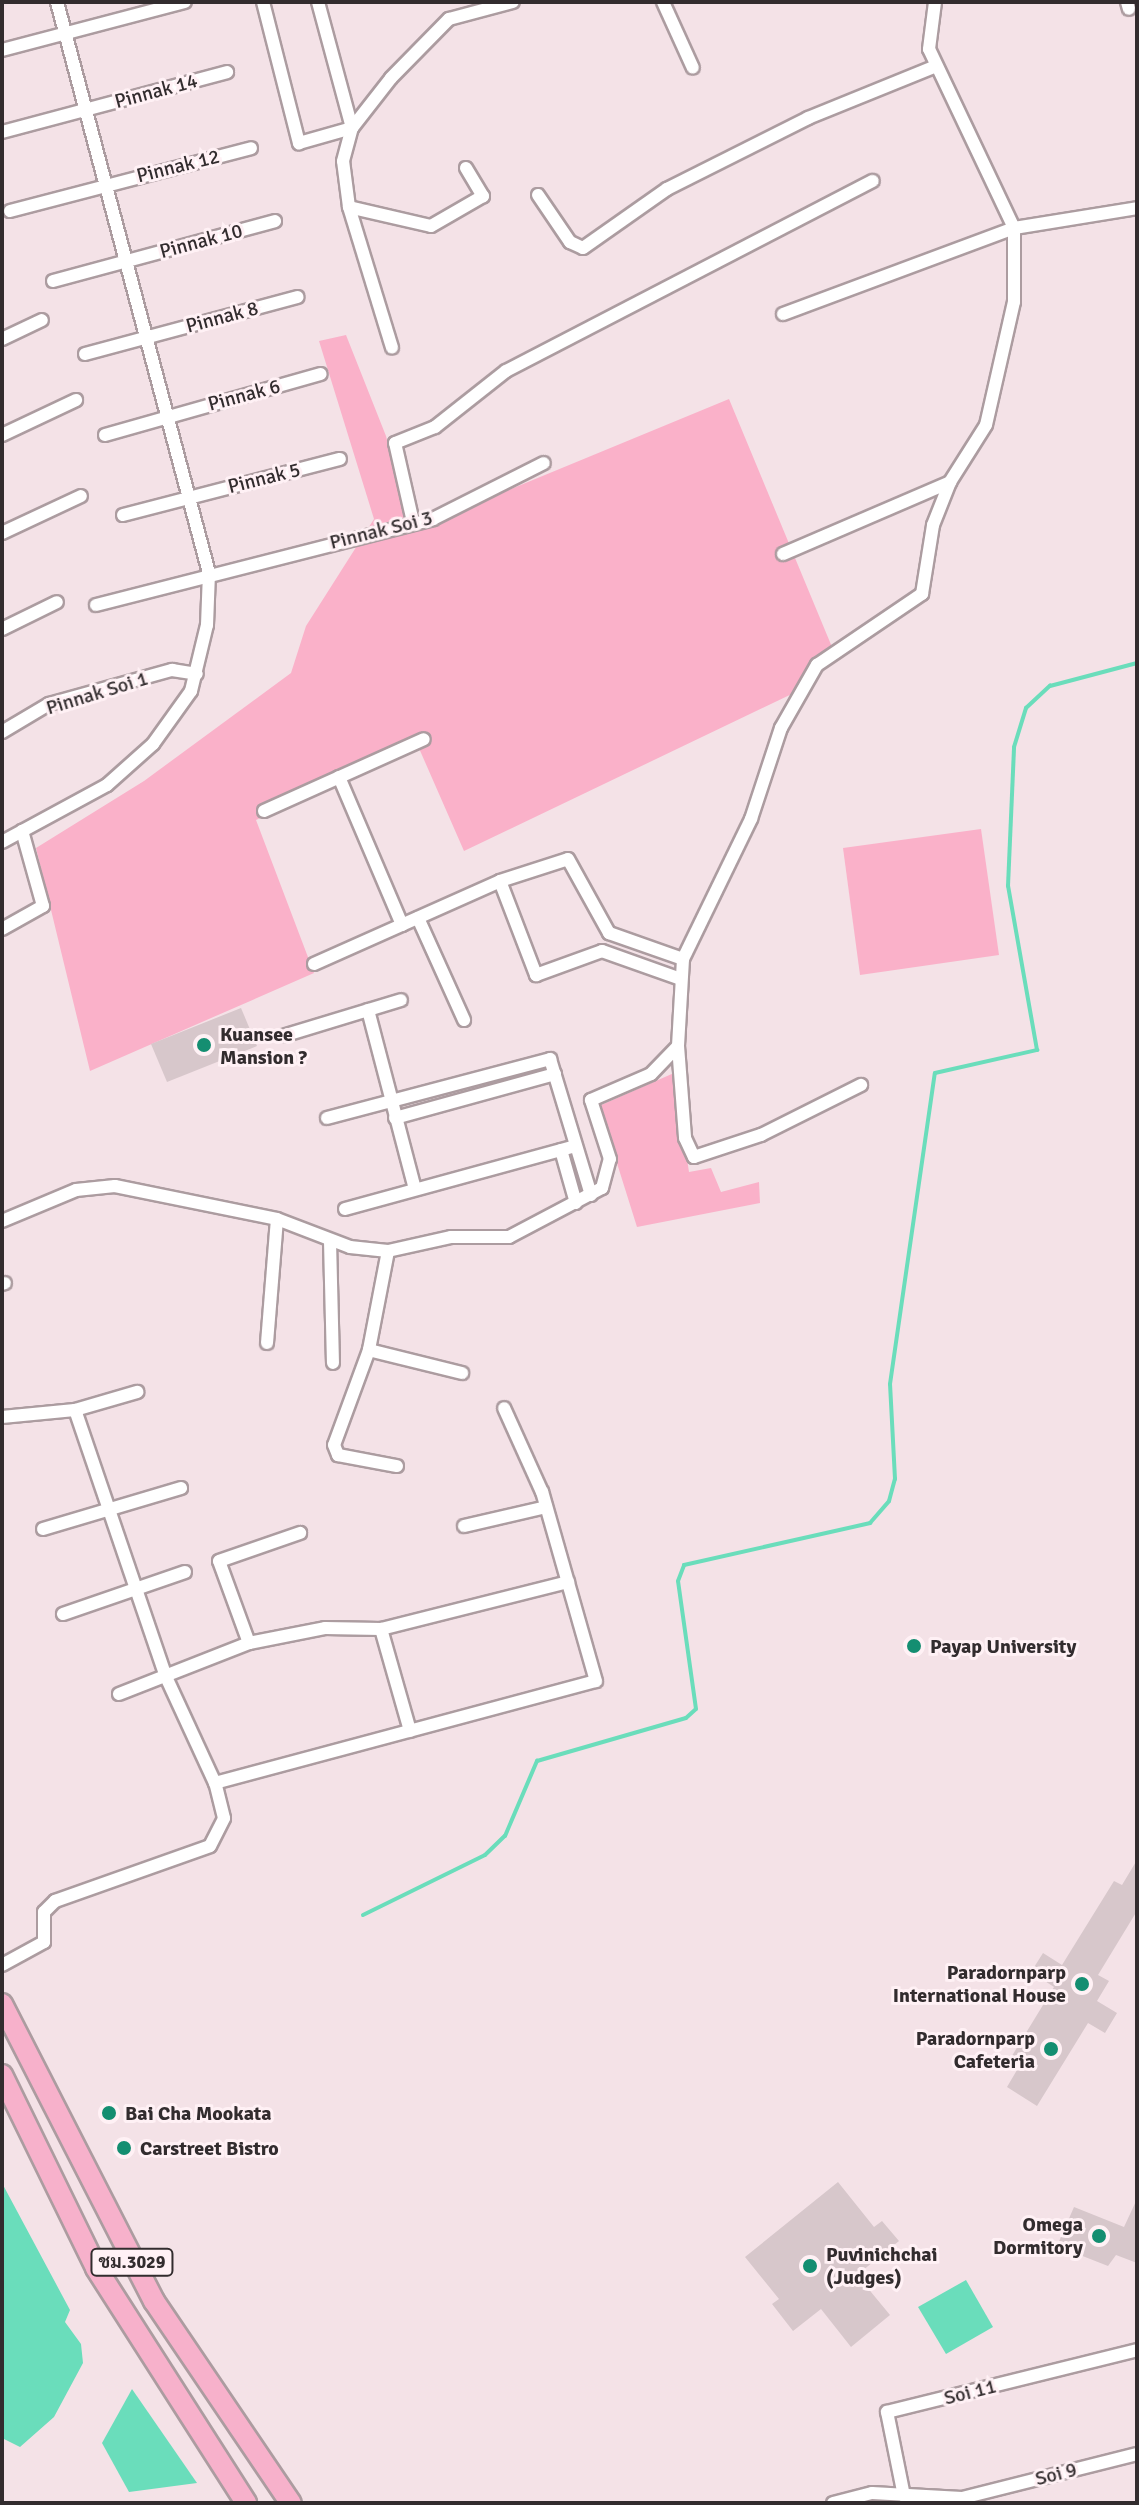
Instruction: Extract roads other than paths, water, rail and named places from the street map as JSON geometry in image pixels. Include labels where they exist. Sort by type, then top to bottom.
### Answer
[{"type":"main road","name":"ชม.3029","points":[[2,2004],[154,2301],[291,2503]]},
{"type":"main road","name":"ชม.3029","points":[[2,2075],[96,2268],[246,2503]]},
{"type":"street","points":[[2,842],[132,766],[175,718],[197,674],[209,573],[57,2]]},
{"type":"street","points":[[2,50],[185,2]]},
{"type":"street","points":[[263,2],[299,143],[352,128]]},
{"type":"street","points":[[318,2],[352,128]]},
{"type":"street","points":[[392,348],[349,207],[343,161],[352,128],[449,19],[513,2]]},
{"type":"street","points":[[663,2],[693,68]]},
{"type":"street","points":[[861,1085],[761,1135],[694,1157],[685,1138],[678,1046],[678,978],[683,959],[751,819],[781,728],[807,679],[833,652],[922,594],[933,525],[950,482],[986,425],[1014,302],[1014,228],[929,49],[935,2]]},
{"type":"street","points":[[538,195],[570,242],[583,248],[667,189],[808,118],[936,66]]},
{"type":"street","name":"Pinnak 14","points":[[2,132],[227,72]]},
{"type":"street","name":"Pinnak 12","points":[[10,211],[251,148]]},
{"type":"street","points":[[349,207],[431,226],[483,196],[466,168]]},
{"type":"street","points":[[413,522],[395,443],[435,427],[506,371],[873,181]]},
{"type":"street","points":[[783,314],[1014,228],[1137,208]]},
{"type":"street","name":"Pinnak 10","points":[[53,281],[275,221]]},
{"type":"street","name":"Pinnak 8","points":[[85,354],[298,297]]},
{"type":"street","points":[[2,339],[42,320]]},
{"type":"street","name":"Pinnak 6","points":[[105,435],[321,374]]},
{"type":"street","points":[[2,435],[76,400]]},
{"type":"street","name":"Pinnak 5","points":[[123,515],[340,459]]},
{"type":"street","name":"Pinnak Soi 3","points":[[96,605],[209,573],[433,519],[544,463]]},
{"type":"street","points":[[783,554],[950,482]]},
{"type":"street","points":[[2,533],[81,496]]},
{"type":"street","points":[[2,629],[57,602]]},
{"type":"street","name":"Pinnak Soi 1","points":[[2,732],[49,704],[172,670],[197,674]]},
{"type":"street","points":[[264,811],[424,739]]},
{"type":"street","points":[[339,777],[402,925]]},
{"type":"street","points":[[2,929],[43,906],[22,831]]},
{"type":"street","points":[[314,964],[500,881],[568,859],[609,933],[683,959]]},
{"type":"street","points":[[500,881],[536,975],[602,951],[678,978]]},
{"type":"street","points":[[418,918],[464,1020]]},
{"type":"street","points":[[286,1035],[401,1000]]},
{"type":"street","points":[[368,1010],[415,1189]]},
{"type":"street","points":[[2,1221],[94,1185],[277,1219],[330,1241],[388,1251],[451,1237],[509,1237],[591,1195],[611,1173],[591,1100],[651,1074],[678,1046]]},
{"type":"street","points":[[327,1118],[389,1098],[550,1059],[591,1195]]},
{"type":"street","points":[[395,1118],[555,1074]]},
{"type":"street","points":[[345,1209],[576,1146]]},
{"type":"street","points":[[561,1150],[576,1203]]},
{"type":"street","points":[[267,1343],[277,1219]]},
{"type":"street","points":[[330,1241],[333,1363]]},
{"type":"street","points":[[388,1251],[369,1350],[334,1450],[397,1466]]},
{"type":"street","points":[[369,1350],[462,1373]]},
{"type":"street","points":[[2,1417],[75,1410],[137,1392]]},
{"type":"street","points":[[215,1783],[596,1681],[546,1507],[504,1408]]},
{"type":"street","points":[[2,1965],[44,1942],[44,1912],[67,1893],[210,1846],[224,1818],[215,1783],[166,1677],[106,1511],[75,1410]]},
{"type":"street","points":[[43,1529],[181,1488]]},
{"type":"street","points":[[464,1526],[546,1507]]},
{"type":"street","points":[[249,1643],[219,1561],[300,1533]]},
{"type":"street","points":[[63,1614],[185,1572]]},
{"type":"street","points":[[119,1694],[249,1643],[325,1628],[381,1629],[568,1582]]},
{"type":"street","points":[[381,1629],[410,1731]]},
{"type":"street","name":"Soi 11","points":[[904,2496],[887,2412],[1137,2350]]},
{"type":"street","name":"Soi 9","points":[[833,2503],[872,2493],[962,2498],[1137,2454]]},
{"type":"waterway","points":[[363,1915],[485,1855],[505,1836],[537,1761],[686,1718],[696,1709],[678,1581],[684,1565],[870,1523],[889,1501],[895,1479],[890,1384],[935,1073],[1037,1050],[1008,886],[1014,747],[1026,708],[1050,686],[1137,663]]},
{"type":"place","name":"Kuansee Mansion ?","points":[[204,1045]]},
{"type":"place","name":"Payap University","points":[[914,1646]]},
{"type":"place","name":"Paradornparp International House","points":[[1082,1984]]},
{"type":"place","name":"Paradornparp Cafeteria","points":[[1051,2049]]},
{"type":"place","name":"Bai Cha Mookata","points":[[109,2113]]},
{"type":"place","name":"Carstreet Bistro","points":[[124,2148]]},
{"type":"place","name":"Omega Dormitory","points":[[1099,2236]]},
{"type":"place","name":"Puvinichchai (Judges)","points":[[810,2266]]}]
